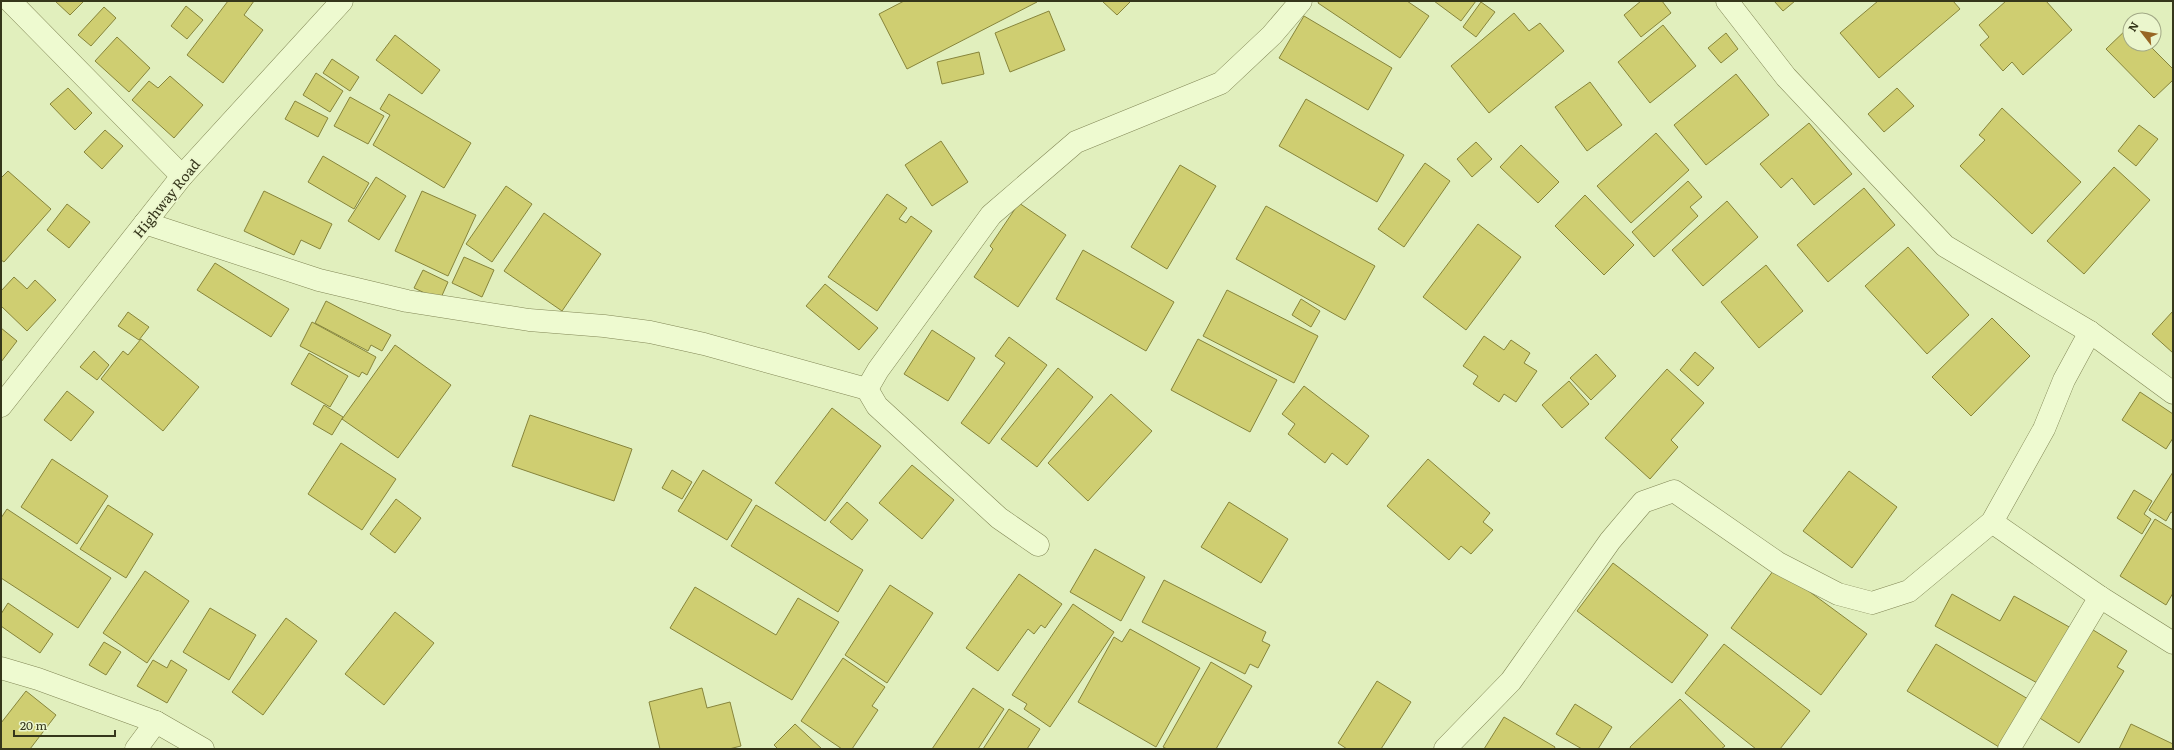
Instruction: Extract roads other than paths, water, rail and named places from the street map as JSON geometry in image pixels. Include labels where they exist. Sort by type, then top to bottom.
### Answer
[{"type":"street","points":[[10,1],[182,176]]},
{"type":"street","name":"Highway Road","points":[[1,406],[182,176],[342,1]]},
{"type":"street","points":[[867,389],[878,370],[991,215],[1076,142],[1221,83],[1272,35],[1301,1]]},
{"type":"street","points":[[1727,1],[1786,77],[1945,246],[2090,332],[2173,393]]},
{"type":"street","points":[[145,223],[319,280],[407,301],[529,320],[604,326],[650,332],[704,344],[867,389],[877,406],[999,518],[1038,545]]},
{"type":"street","points":[[1445,749],[1511,681],[1610,541],[1643,502],[1674,491],[1778,563],[1838,594],[1872,603],[1909,591],[1992,522],[2044,429],[2064,380],[2090,332]]},
{"type":"street","points":[[1992,522],[2100,598],[2173,644]]},
{"type":"street","points":[[2009,749],[2100,598]]},
{"type":"street","points":[[1,668],[38,679],[156,722],[202,749]]},
{"type":"street","points":[[136,749],[156,722]]}]
